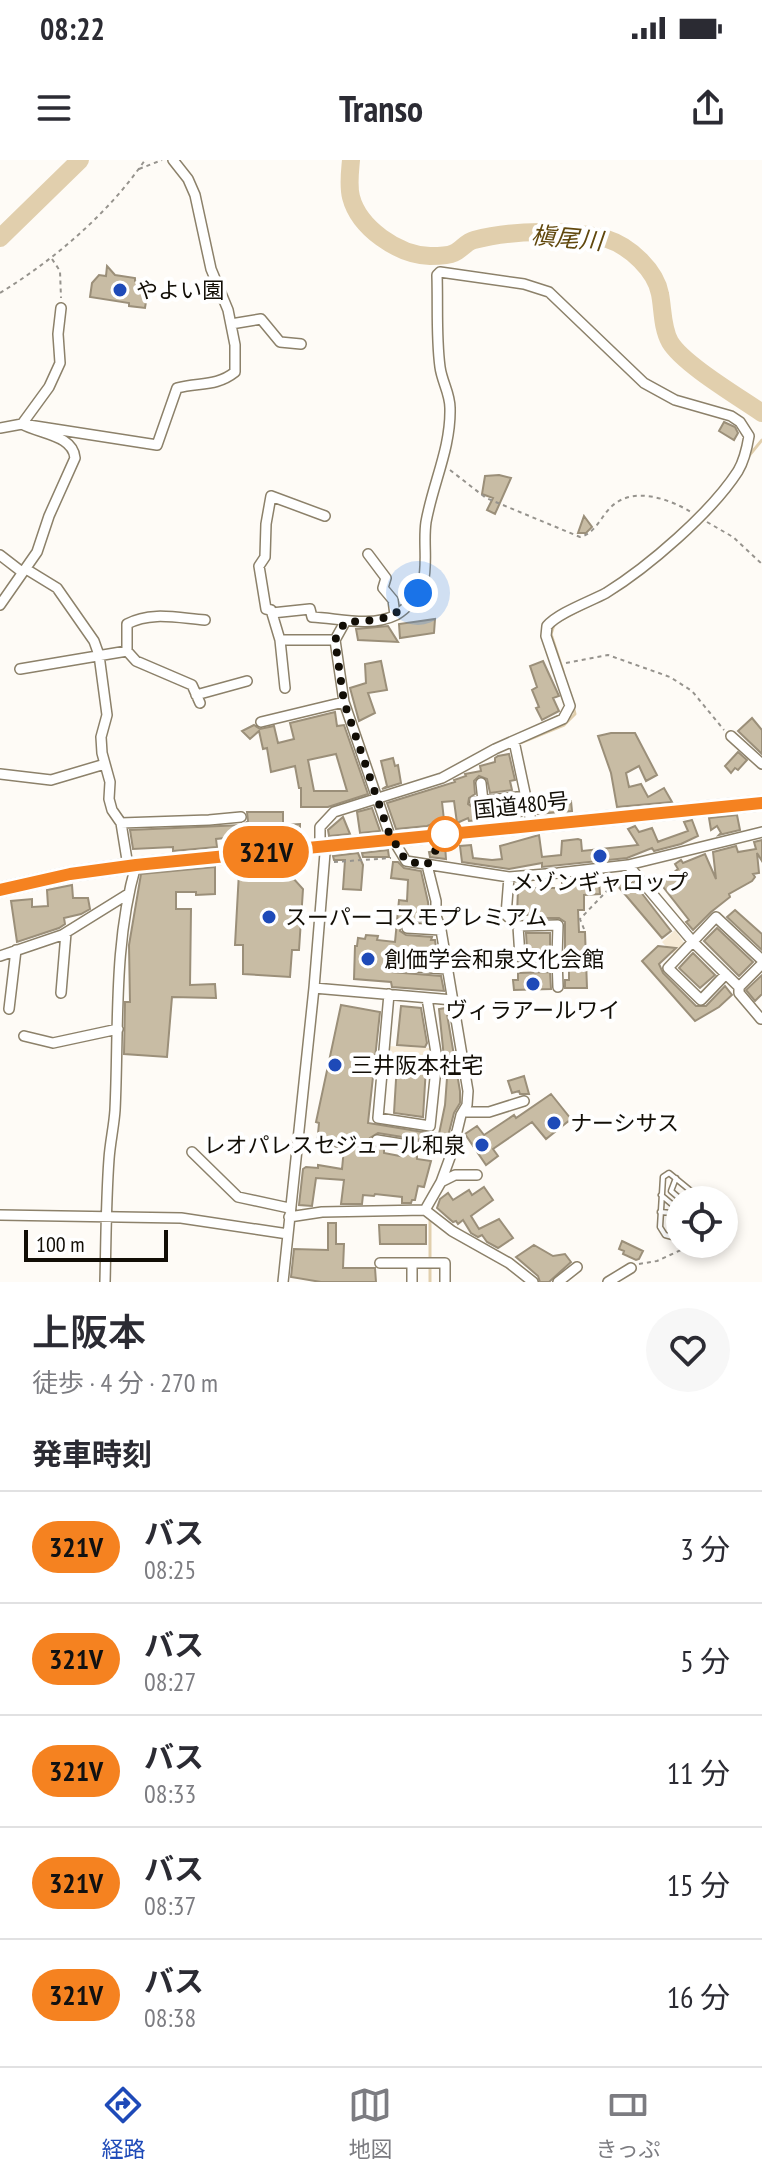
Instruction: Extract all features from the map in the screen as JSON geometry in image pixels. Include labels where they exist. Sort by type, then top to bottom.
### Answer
[{"type":"highway","name":"国道480号","points":[[0,890],[70,874],[132,866],[762,803]]},
{"type":"street","points":[[0,428],[22,424],[157,445],[177,388],[207,386],[225,380],[235,372],[231,324],[211,269],[195,195],[188,179],[173,160]]},
{"type":"street","points":[[283,1282],[314,988],[324,862],[320,827],[334,812],[442,778],[563,719],[570,706],[546,636],[547,626],[557,617],[618,585],[698,517],[742,464],[749,436],[740,422],[731,416],[675,400],[644,383],[549,292],[524,284],[440,272],[437,275],[440,370],[450,395],[450,414],[443,465],[427,520],[423,584],[406,607],[382,620],[345,622],[340,618],[312,617],[310,609],[272,613],[266,609],[259,566],[265,557],[271,496],[325,516]]},
{"type":"street","points":[[22,424],[49,387],[60,363],[58,334],[61,308]]},
{"type":"street","points":[[231,324],[261,319],[280,342],[301,344]]},
{"type":"street","points":[[0,605],[37,552],[75,458],[74,449],[66,441],[38,433],[22,424]]},
{"type":"street","points":[[368,554],[386,578],[383,588],[393,600],[395,615]]},
{"type":"street","points":[[0,555],[57,588],[89,632],[99,655],[107,715],[101,737],[110,782],[109,799],[121,823],[132,866],[120,944],[115,1111],[106,1216],[105,1282]]},
{"type":"street","points":[[272,613],[280,640],[285,688]]},
{"type":"street","points":[[205,620],[159,616],[138,618],[127,624],[127,651],[136,661],[192,685],[198,699],[247,681]]},
{"type":"street","points":[[345,622],[335,640],[344,702],[376,800],[406,861],[509,877],[628,865],[762,832]]},
{"type":"street","points":[[280,640],[335,640]]},
{"type":"street","points":[[20,669],[127,651]]},
{"type":"street","points":[[261,722],[344,702]]},
{"type":"street","points":[[731,736],[762,764]]},
{"type":"street","points":[[514,741],[532,826]]},
{"type":"street","points":[[0,774],[51,780],[105,764]]},
{"type":"street","points":[[481,783],[479,802],[526,796]]},
{"type":"street","points":[[121,823],[241,817]]},
{"type":"street","points":[[425,1210],[441,1182],[452,1152],[467,1105],[468,1091],[441,930],[436,916],[436,901],[427,865]]},
{"type":"street","points":[[628,865],[693,942],[739,987]]},
{"type":"street","points":[[509,877],[506,915],[518,926],[520,957],[557,958]]},
{"type":"street","points":[[0,956],[66,933],[128,894]]},
{"type":"street","points":[[726,974],[701,1000],[668,968],[716,917],[762,962],[739,987],[739,993],[761,1019]]},
{"type":"street","points":[[518,926],[558,925],[558,987]]},
{"type":"street","points":[[407,928],[441,930]]},
{"type":"street","points":[[61,993],[66,933]]},
{"type":"street","points":[[9,1009],[16,950]]},
{"type":"street","points":[[392,965],[446,969]]},
{"type":"street","points":[[314,988],[453,1000]]},
{"type":"street","points":[[389,994],[378,1118],[430,1126],[437,1059],[427,998]]},
{"type":"street","points":[[24,1036],[53,1043],[118,1029]]},
{"type":"street","points":[[463,1112],[515,1109],[524,1101]]},
{"type":"street","points":[[377,1140],[452,1152]]},
{"type":"street","points":[[192,1152],[238,1197],[289,1213],[425,1210],[452,1231],[509,1263],[533,1282]]},
{"type":"street","points":[[441,1182],[455,1175],[477,1175]]},
{"type":"street","points":[[0,1215],[181,1218],[288,1234]]},
{"type":"street","points":[[380,1263],[445,1263],[445,1282]]},
{"type":"street","points":[[412,1263],[412,1282]]},
{"type":"street","points":[[558,1282],[577,1267]]},
{"type":"street","points":[[612,1281],[631,1268]]},
{"type":"lane","points":[[666,1234],[661,1232],[660,1212],[665,1174],[686,1186]]},
{"type":"lane","points":[[673,1186],[676,1178]]},
{"type":"lane","points":[[661,1195],[666,1199]]},
{"type":"lane","points":[[660,1212],[666,1212]]},
{"type":"path","points":[[0,293],[51,258],[94,220],[145,160]]},
{"type":"path","points":[[138,170],[162,160]]},
{"type":"path","points":[[51,258],[60,271],[61,308]]},
{"type":"path","points":[[443,465],[486,498],[580,537],[592,530],[612,506],[635,495],[677,504],[733,537],[762,564]]},
{"type":"path","points":[[562,664],[608,655],[670,677],[692,691],[731,736]]},
{"type":"path","points":[[324,862],[403,857]]},
{"type":"path","points":[[584,929],[580,919],[628,865]]},
{"type":"path","points":[[631,1268],[666,1257]]},
{"type":"shaded area","points":[[675,930],[685,944],[674,955],[662,942]]},
{"type":"shaded area","points":[[387,1046],[432,1048],[433,1065],[387,1061]]},
{"type":"building","name":"やよい園","points":[[107,266],[115,275],[149,283],[145,308],[90,297],[92,283],[99,275],[106,276]]},
{"type":"building","points":[[724,422],[735,427],[738,433],[734,440],[719,431]]},
{"type":"building","points":[[485,476],[511,478],[495,514],[487,510],[493,498],[482,494]]},
{"type":"building","points":[[584,516],[592,527],[586,533],[578,533]]},
{"type":"building","points":[[435,619],[434,633],[400,638],[399,624]]},
{"type":"building","points":[[388,626],[398,642],[358,640],[356,629]]},
{"type":"building","points":[[381,661],[387,690],[368,693],[375,713],[359,721],[350,688],[366,683],[365,664]]},
{"type":"building","points":[[543,661],[559,696],[553,698],[559,711],[542,720],[532,690],[537,687],[530,666]]},
{"type":"building","points":[[335,712],[337,726],[344,725],[368,794],[328,807],[301,807],[301,788],[295,766],[271,772],[267,748],[263,749],[259,731],[250,739],[242,731],[254,725],[260,729],[274,726],[278,743],[294,739],[290,723]],"holes":[[[336,754],[347,791],[314,791],[308,760]]]},
{"type":"building","points":[[752,718],[762,730],[762,754],[738,731]]},
{"type":"building","points":[[635,733],[657,775],[646,781],[639,766],[626,773],[629,787],[641,784],[648,797],[664,788],[672,802],[617,807],[611,773],[598,736]]},
{"type":"building","points":[[738,752],[747,760],[731,773],[725,766]]},
{"type":"building","points":[[509,754],[515,780],[510,781],[512,790],[490,793],[487,779],[479,776],[474,781],[475,794],[469,798],[468,804],[475,809],[520,804],[522,816],[469,821],[468,818],[457,823],[454,801],[442,802],[444,820],[427,826],[396,829],[387,803],[455,782],[465,774],[481,771],[480,766],[495,762],[498,756]]},
{"type":"building","points":[[393,758],[395,766],[398,765],[401,783],[382,789],[387,786],[381,761]]},
{"type":"building","points":[[571,801],[572,811],[537,814],[535,804]]},
{"type":"building","points":[[372,808],[380,831],[360,833],[357,812]]},
{"type":"building","points":[[247,812],[283,812],[283,825],[300,824],[300,839],[275,841],[275,834],[259,834],[260,843],[247,844],[245,836],[216,839],[217,847],[173,851],[173,847],[133,849],[130,830],[243,825],[248,821]]},
{"type":"building","points":[[737,815],[740,830],[719,835],[717,826],[711,830],[709,818]]},
{"type":"building","points":[[343,817],[350,834],[329,836],[328,830]]},
{"type":"building","points":[[692,820],[698,836],[681,844],[654,851],[652,848],[627,858],[542,867],[542,863],[509,869],[462,862],[460,846],[471,845],[473,858],[502,859],[500,846],[539,835],[542,857],[561,855],[562,841],[581,840],[582,851],[638,845],[628,829],[635,826],[639,832],[652,828],[658,842],[688,831],[684,822]]},
{"type":"building","points":[[762,840],[762,861],[757,853],[759,873],[753,874],[755,877],[752,881],[729,894],[730,897],[693,930],[686,922],[689,920],[660,883],[678,869],[675,864],[681,860],[683,863],[705,854],[716,879],[713,852],[736,846],[738,852],[756,849],[754,842]]},
{"type":"building","points":[[435,845],[445,845],[446,859],[430,857],[429,852],[436,851]]},
{"type":"building","points":[[388,850],[389,857],[363,857],[362,853]]},
{"type":"building","points":[[358,853],[363,865],[361,890],[343,889],[345,860],[334,860],[333,856]]},
{"type":"building","points":[[393,862],[421,871],[428,902],[430,922],[404,921],[400,931],[406,935],[432,937],[438,961],[392,958],[385,961],[385,968],[391,972],[441,976],[444,991],[392,987],[391,982],[354,979],[358,938],[378,936],[377,940],[395,942],[399,900],[407,901],[408,880],[391,878]]},
{"type":"building","name":"スーパーコスモプレミアム","points":[[247,865],[283,867],[303,889],[299,950],[292,950],[290,977],[243,974],[243,945],[235,945],[239,872]]},
{"type":"building","points":[[215,867],[215,894],[176,892],[176,909],[191,909],[190,985],[215,984],[216,998],[172,997],[167,1057],[124,1054],[125,1002],[130,1002],[129,945],[141,874]]},
{"type":"building","points":[[577,878],[599,880],[600,894],[584,895],[584,910],[578,910],[579,932],[585,932],[587,988],[565,988],[565,980],[569,980],[569,955],[565,955],[565,922],[559,918],[541,918],[543,915],[517,915],[518,888],[562,888],[562,883],[578,883]]},
{"type":"building","points":[[623,879],[630,884],[633,882],[671,931],[662,938],[617,885]]},
{"type":"building","points":[[72,885],[73,898],[88,898],[90,909],[64,918],[65,924],[59,928],[17,942],[11,901],[32,899],[32,907],[48,906],[47,890]]},
{"type":"building","points":[[735,910],[762,934],[762,950],[727,917]]},
{"type":"building","points":[[717,928],[753,962],[739,976],[704,941]]},
{"type":"building","points":[[526,933],[550,933],[550,950],[527,950]]},
{"type":"building","points":[[658,946],[676,948],[659,964],[663,973],[696,1006],[706,1006],[725,986],[732,995],[695,1021],[642,961]]},
{"type":"building","points":[[693,953],[715,975],[700,988],[679,968]]},
{"type":"building","name":"ヴィラアールワイ","points":[[550,972],[551,989],[514,990],[513,980],[518,980],[518,973]]},
{"type":"building","points":[[762,975],[762,994],[755,1001],[746,990]]},
{"type":"building","points":[[341,1005],[380,1012],[368,1123],[439,1134],[447,1078],[443,1078],[439,1009],[446,1008],[460,1103],[454,1113],[446,1144],[378,1133],[370,1138],[372,1145],[384,1149],[384,1153],[400,1156],[401,1151],[417,1154],[417,1159],[431,1161],[424,1187],[418,1186],[415,1200],[411,1203],[402,1203],[402,1197],[375,1194],[363,1195],[362,1204],[341,1204],[344,1180],[316,1178],[312,1206],[299,1205],[303,1169],[318,1168],[318,1165],[342,1169],[344,1148],[317,1144],[319,1123],[316,1122]]},
{"type":"building","points":[[401,1006],[421,1008],[425,1047],[397,1045]]},
{"type":"building","points":[[400,1062],[426,1067],[423,1117],[394,1113]]},
{"type":"building","points":[[524,1076],[529,1094],[520,1094],[519,1091],[512,1093],[508,1081]]},
{"type":"building","points":[[551,1094],[571,1119],[546,1139],[532,1122],[493,1149],[498,1156],[486,1165],[465,1134],[477,1126],[484,1135]]},
{"type":"building","points":[[484,1187],[493,1200],[471,1216],[479,1229],[499,1219],[513,1238],[498,1248],[482,1235],[478,1237],[471,1233],[463,1220],[458,1224],[453,1222],[437,1208],[440,1199],[448,1193],[453,1200],[469,1190],[472,1195]]},
{"type":"building","points":[[328,1223],[336,1223],[336,1244],[344,1244],[343,1268],[375,1268],[376,1282],[321,1282],[291,1277],[294,1249],[328,1250]]},
{"type":"building","points":[[379,1225],[426,1225],[426,1244],[380,1244]]},
{"type":"building","points":[[622,1241],[643,1251],[639,1259],[623,1254],[624,1251],[619,1249]]},
{"type":"building","points":[[534,1245],[553,1256],[565,1254],[571,1262],[549,1282],[540,1282],[538,1276],[516,1257]]},
{"type":"waterway","name":"槇尾川","points":[[0,238],[80,160]]},
{"type":"waterway","name":"槇尾川","points":[[351,160],[350,188],[355,208],[371,229],[405,251],[430,256],[446,255],[457,252],[474,240],[540,232],[592,236],[616,242],[641,260],[658,285],[665,331],[677,351],[762,413]]},
{"type":"waterway","points":[[748,457],[762,440]]},
{"type":"waterway","points":[[563,619],[617,591]]},
{"type":"waterway","points":[[554,625],[551,634],[563,671]]},
{"type":"waterway","points":[[520,743],[564,725],[575,714],[573,705]]},
{"type":"waterway","points":[[430,1218],[430,1282]]},
{"type":"bus line","name":"321V","points":[[0,890],[70,874],[136,865],[762,803]]},
{"type":"place","name":"やよい園","points":[[120,290]]},
{"type":"place","name":"メゾンギャロップ","points":[[600,856]]},
{"type":"place","name":"スーパーコスモプレミアム","points":[[269,917]]},
{"type":"place","name":"創価学会和泉文化会館","points":[[368,959]]},
{"type":"place","name":"ヴィラアールワイ","points":[[533,984]]},
{"type":"place","name":"三井阪本社宅","points":[[335,1065]]},
{"type":"place","name":"ナーシサス","points":[[554,1123]]},
{"type":"place","name":"レオパレスセジュール和泉","points":[[482,1145]]},
{"type":"route","points":[[418,593],[395,615],[382,620],[345,622],[335,640],[344,702],[389,833],[406,861],[427,865],[445,834]]}]
